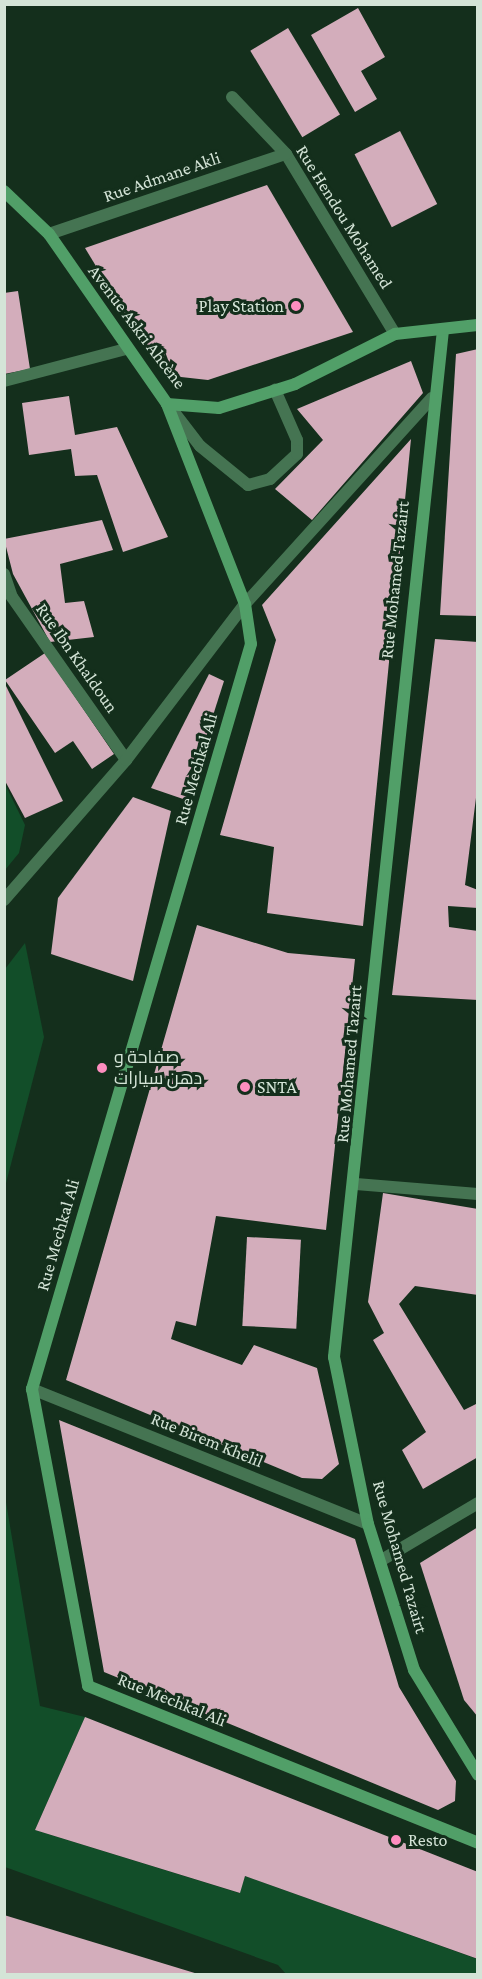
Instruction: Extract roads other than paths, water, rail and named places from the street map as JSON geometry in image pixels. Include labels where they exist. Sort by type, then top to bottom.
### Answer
[{"type":"street","name":"Rue Hendou Mohamed","points":[[232,97],[286,154],[395,334]]},
{"type":"street","name":"Rue Admane Akli","points":[[49,234],[286,154]]},
{"type":"street","name":"Avenue Askri Ahcène","points":[[4,191],[49,234],[126,349],[167,404],[219,408],[275,390],[395,334],[477,325]]},
{"type":"street","name":"Rue Mohamed Tazairt","points":[[443,330],[432,398],[356,1184],[334,1357],[368,1524],[414,1670],[477,1775]]},
{"type":"street","points":[[6,381],[126,349]]},
{"type":"street","points":[[167,404],[200,446],[248,485],[270,479],[297,454],[297,440],[275,390]]},
{"type":"street","points":[[4,900],[126,760],[245,604],[432,398]]},
{"type":"street","name":"Rue Mechkal Ali","points":[[167,404],[245,604],[251,644],[32,1389],[88,1686],[477,1843]]},
{"type":"street","name":"Rue Ibn Khaldoun","points":[[4,574],[12,597],[126,760]]},
{"type":"street","points":[[356,1184],[477,1194]]},
{"type":"street","name":"Rue Birem Khelil","points":[[32,1389],[368,1524]]},
{"type":"street","points":[[380,1562],[477,1503]]},
{"type":"place","name":"Play Station","points":[[296,306]]},
{"type":"place","name":"صفاحة و دهن سيارات","points":[[102,1068]]},
{"type":"place","name":"SNTA","points":[[245,1087]]},
{"type":"place","name":"Resto","points":[[396,1840]]}]
